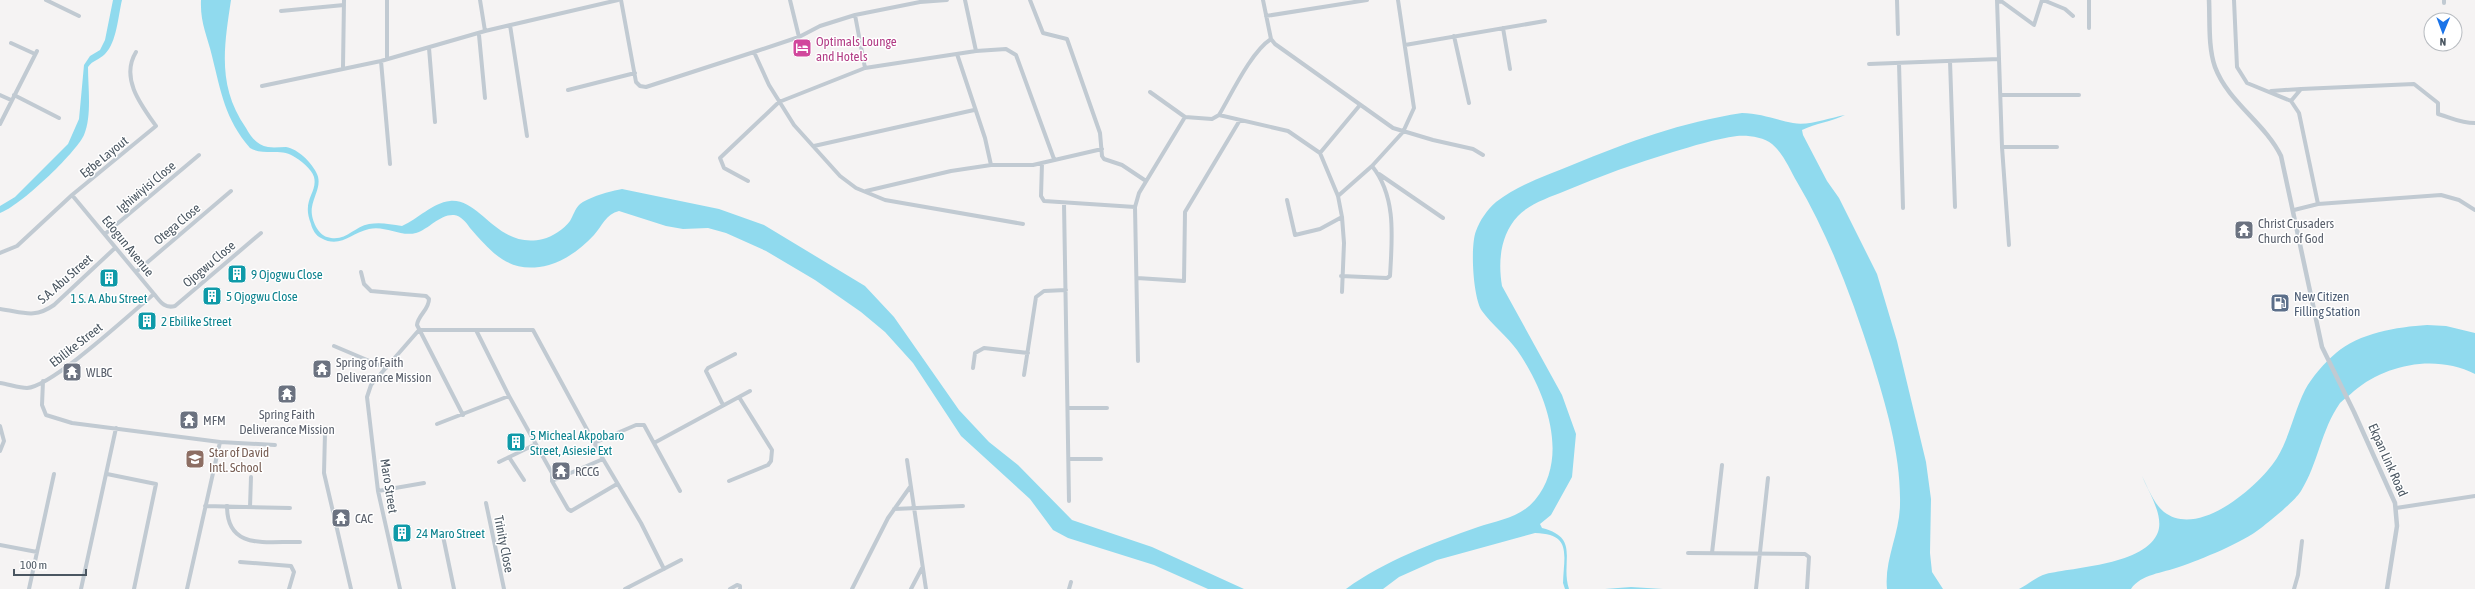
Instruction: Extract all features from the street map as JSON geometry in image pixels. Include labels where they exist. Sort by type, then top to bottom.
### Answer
[{"type":"street","points":[[46,0],[79,16]]},
{"type":"street","points":[[343,67],[344,0]]},
{"type":"street","points":[[387,0],[387,58]]},
{"type":"street","points":[[480,0],[485,31]]},
{"type":"street","points":[[262,86],[343,67],[381,61],[387,58],[479,35],[485,31],[620,0],[635,73],[640,86],[646,87],[799,37],[820,26],[854,16],[920,1],[947,0]]},
{"type":"street","points":[[790,0],[799,37]]},
{"type":"street","points":[[965,0],[976,51]]},
{"type":"street","points":[[1030,0],[1043,33],[1067,39],[1100,133],[1104,159],[1122,165],[1146,181]]},
{"type":"street","points":[[1263,0],[1271,39],[1284,52],[1393,128],[1473,149],[1482,155]]},
{"type":"street","points":[[1266,16],[1367,0]]},
{"type":"street","points":[[1338,196],[1372,166],[1404,132],[1414,108],[1398,0]]},
{"type":"street","points":[[1896,0],[1898,34]]},
{"type":"street","points":[[2009,245],[2002,147],[1998,1],[2001,1],[2034,25],[2042,0],[2065,9],[2073,16]]},
{"type":"street","points":[[2089,0],[2089,28]]},
{"type":"street","name":"Ekpan Link Road","points":[[2209,0],[2212,54],[2215,67],[2221,79],[2236,100],[2276,146],[2285,170],[2322,347],[2393,493],[2397,526],[2387,589]]},
{"type":"street","points":[[2234,0],[2237,67],[2247,83],[2271,91],[2291,101],[2299,113],[2318,204]]},
{"type":"street","points":[[281,11],[344,5]]},
{"type":"street","points":[[854,16],[865,68]]},
{"type":"street","points":[[1405,45],[1545,21]]},
{"type":"street","points":[[510,25],[526,136]]},
{"type":"street","points":[[1503,28],[1510,69]]},
{"type":"street","points":[[479,35],[485,98]]},
{"type":"street","points":[[1454,36],[1469,103]]},
{"type":"street","points":[[1150,92],[1185,117],[1212,119],[1219,115],[1254,55],[1262,45],[1271,39]]},
{"type":"street","points":[[0,124],[36,53],[11,43]]},
{"type":"street","points":[[430,48],[436,122]]},
{"type":"street","points":[[748,181],[724,168],[720,158],[779,102],[865,68],[976,51],[1006,49],[1016,55],[1054,159]]},
{"type":"street","name":"Egbe Layout","points":[[0,253],[17,246],[72,195],[156,126],[133,93],[131,60],[136,52]]},
{"type":"street","points":[[754,52],[779,102],[794,125],[840,176],[865,192],[885,200],[1023,224]]},
{"type":"street","points":[[957,54],[984,138],[991,165]]},
{"type":"street","points":[[1869,64],[1999,59]]},
{"type":"street","points":[[381,61],[390,164]]},
{"type":"street","points":[[1950,61],[1955,207]]},
{"type":"street","points":[[1899,63],[1903,208]]},
{"type":"street","points":[[568,90],[635,73]]},
{"type":"street","points":[[2271,91],[2414,84],[2438,104],[2438,114],[2453,118],[2459,123],[2475,123]]},
{"type":"street","points":[[2291,101],[2301,89]]},
{"type":"street","points":[[0,95],[11,100]]},
{"type":"street","points":[[14,95],[59,118]]},
{"type":"street","points":[[2001,95],[2079,95]]},
{"type":"street","points":[[1320,153],[1360,105]]},
{"type":"street","points":[[814,146],[974,110]]},
{"type":"street","points":[[1219,115],[1288,131],[1320,153],[1338,196],[1342,217],[1344,243],[1341,276],[1342,292]]},
{"type":"street","points":[[1138,361],[1134,208],[1139,193],[1185,117]]},
{"type":"street","points":[[1137,278],[1184,281],[1186,212],[1240,120]]},
{"type":"street","points":[[2002,147],[2057,147]]},
{"type":"street","points":[[865,192],[920,177],[991,165],[1022,167],[1102,149]]},
{"type":"street","name":"Ighiwiyisi Close","points":[[105,234],[199,155]]},
{"type":"street","points":[[1042,163],[1041,196],[1044,201],[1134,208]]},
{"type":"street","points":[[1341,276],[1387,278],[1390,276],[1392,212],[1378,174],[1372,166]]},
{"type":"street","points":[[1378,174],[1443,218]]},
{"type":"street","name":"Otega Close","points":[[136,272],[231,191]]},
{"type":"street","name":"Edogun Avenue","points":[[72,195],[154,294],[164,305],[169,307]]},
{"type":"street","points":[[2294,210],[2318,204],[2441,195],[2460,200],[2475,210]]},
{"type":"street","points":[[1287,200],[1293,232],[1296,235],[1320,229],[1342,217]]},
{"type":"street","points":[[1064,203],[1066,391],[1069,408],[1069,501]]},
{"type":"street","name":"Ojogwu Close","points":[[169,307],[175,306],[261,233]]},
{"type":"street","name":"S.A. Abu Street","points":[[0,310],[35,315],[42,313],[54,305],[115,248]]},
{"type":"street","points":[[361,272],[364,284],[371,291],[426,296],[429,303],[417,322],[419,330],[463,415]]},
{"type":"street","points":[[1024,374],[1036,297],[1044,291],[1066,290]]},
{"type":"street","name":"Ebilike Street","points":[[0,383],[26,388],[36,386],[81,356],[154,294]]},
{"type":"street","points":[[334,346],[386,368],[419,330],[533,330],[664,569]]},
{"type":"street","points":[[476,330],[552,473],[552,481],[568,510],[572,511],[617,484]]},
{"type":"street","points":[[973,368],[975,353],[984,348],[1028,353]]},
{"type":"street","points":[[723,405],[706,371],[708,368],[735,354]]},
{"type":"street","name":"Maro Street","points":[[386,368],[371,385],[367,397],[378,491],[400,589]]},
{"type":"street","points":[[43,381],[42,405],[46,415],[72,423],[220,442],[275,445]]},
{"type":"street","points":[[654,443],[750,391]]},
{"type":"street","points":[[438,424],[510,396]]},
{"type":"street","points":[[729,481],[768,465],[772,456],[772,450],[739,397]]},
{"type":"street","points":[[1069,408],[1107,408]]},
{"type":"street","points":[[594,443],[640,424],[644,425],[680,491]]},
{"type":"street","points":[[0,426],[4,441],[0,451]]},
{"type":"street","points":[[81,589],[116,428]]},
{"type":"street","points":[[324,433],[324,473],[351,589]]},
{"type":"street","points":[[187,589],[220,442]]},
{"type":"street","points":[[499,462],[536,444]]},
{"type":"street","points":[[509,457],[524,480]]},
{"type":"street","points":[[552,481],[603,459]]},
{"type":"street","points":[[1069,459],[1101,460]]},
{"type":"street","points":[[907,460],[926,589]]},
{"type":"street","points":[[1712,553],[1722,465]]},
{"type":"street","points":[[29,589],[54,474]]},
{"type":"street","points":[[107,474],[156,484],[134,589]]},
{"type":"street","points":[[250,507],[251,478]]},
{"type":"street","points":[[1756,589],[1768,478]]},
{"type":"street","points":[[378,491],[424,483]]},
{"type":"street","points":[[852,589],[894,509],[910,487]]},
{"type":"street","points":[[2396,508],[2475,496]]},
{"type":"street","name":"Trinity Close","points":[[486,503],[504,589]]},
{"type":"street","points":[[205,506],[290,508]]},
{"type":"street","points":[[226,506],[227,521],[230,527],[244,540],[300,542]]},
{"type":"street","points":[[894,509],[963,506]]},
{"type":"street","points":[[443,536],[454,589]]},
{"type":"street","points":[[2294,589],[2298,575],[2302,541]]},
{"type":"street","points":[[0,545],[37,552]]},
{"type":"street","points":[[1688,553],[1807,554],[1809,561],[1807,589]]},
{"type":"street","points":[[625,589],[681,560]]},
{"type":"street","points":[[240,562],[291,566],[294,572],[290,589]]},
{"type":"street","points":[[911,589],[922,568]]},
{"type":"street","points":[[1069,589],[1071,582]]},
{"type":"street","points":[[730,589],[740,588]]},
{"type":"water","points":[[113,0],[122,0],[115,36],[105,54],[88,67],[89,111],[84,135],[59,166],[20,201],[9,209],[0,213],[0,206],[15,197],[68,144],[79,119],[84,65],[90,56],[100,50],[105,40]]},
{"type":"water","points":[[201,0],[231,0],[225,50],[225,66],[230,97],[248,131],[255,140],[268,147],[291,148],[304,156],[314,168],[319,181],[312,207],[312,215],[317,229],[323,235],[327,237],[339,238],[363,226],[373,223],[402,226],[431,208],[443,202],[450,201],[461,202],[471,207],[502,231],[513,237],[527,240],[543,239],[554,235],[565,227],[579,205],[583,202],[612,191],[622,189],[719,209],[764,225],[865,286],[894,317],[959,410],[989,442],[1018,465],[1072,520],[1152,547],[1244,589],[1208,589],[1154,565],[1068,538],[1053,530],[1030,499],[961,436],[913,363],[885,332],[861,312],[815,280],[766,251],[726,233],[708,228],[683,229],[666,226],[619,211],[607,218],[594,235],[573,253],[555,263],[535,267],[513,265],[504,260],[495,254],[463,220],[454,215],[449,215],[439,219],[421,231],[410,234],[375,228],[334,242],[319,237],[313,230],[308,215],[309,202],[315,183],[311,171],[302,162],[283,152],[261,152],[250,148],[229,116],[221,93],[204,29]]},
{"type":"water","points":[[1742,113],[1755,114],[1799,124],[1812,123],[1845,115],[1802,130],[1803,135],[1827,181],[1839,198],[1877,274],[1897,341],[1926,462],[1931,499],[1930,553],[1932,572],[1943,589],[1887,589],[1888,568],[1898,525],[1900,486],[1892,431],[1872,360],[1848,291],[1830,247],[1809,203],[1786,162],[1780,152],[1769,142],[1755,137],[1741,136],[1729,137],[1704,143],[1645,161],[1546,198],[1534,204],[1518,216],[1507,232],[1502,249],[1500,268],[1502,286],[1562,395],[1576,434],[1572,477],[1551,515],[1540,524],[1542,528],[1554,532],[1565,544],[1567,552],[1566,569],[1569,589],[1565,589],[1563,583],[1564,555],[1560,542],[1555,537],[1547,534],[1535,533],[1437,560],[1399,577],[1383,589],[1346,589],[1376,570],[1426,546],[1516,515],[1535,500],[1546,483],[1551,464],[1553,444],[1550,424],[1537,384],[1517,350],[1482,311],[1476,295],[1473,272],[1474,238],[1482,219],[1487,212],[1496,202],[1523,185],[1614,148],[1677,127]]},
{"type":"water","points":[[2427,325],[2446,326],[2475,333],[2475,374],[2444,364],[2428,363],[2412,365],[2396,368],[2381,374],[2354,391],[2340,403],[2328,424],[2312,470],[2301,491],[2282,511],[2253,534],[2210,555],[2179,567],[2146,577],[2135,584],[2131,589],[2019,589],[2046,574],[2108,563],[2125,558],[2139,552],[2151,543],[2158,532],[2159,518],[2142,476],[2160,509],[2178,519],[2194,519],[2210,514],[2227,506],[2243,495],[2257,482],[2277,458],[2305,390],[2315,375],[2336,353],[2356,340],[2379,332],[2403,327]]},
{"type":"water","points":[[1631,587],[1663,589],[1605,589]]},
{"type":"place","name":"Optimals Lounge and Hotels","points":[[802,48]]},
{"type":"place","name":"Christ Crusaders Church of God","points":[[2244,230]]},
{"type":"place","name":"9 Ojogwu Close","points":[[237,274]]},
{"type":"place","name":"1 S. A. Abu Street","points":[[109,278]]},
{"type":"place","name":"5 Ojogwu Close","points":[[212,296]]},
{"type":"place","name":"New Citizen Filling Station","points":[[2280,303]]},
{"type":"place","name":"2 Ebilike Street","points":[[147,321]]},
{"type":"place","name":"Spring of Faith Deliverance Mission","points":[[322,369]]},
{"type":"place","name":"WLBC","points":[[72,372]]},
{"type":"place","name":"Spring Faith Deliverance Mission","points":[[287,394]]},
{"type":"place","name":"MFM","points":[[189,420]]},
{"type":"place","name":"5 Micheal Akpobaro Street, Asiesie Ext","points":[[516,442]]},
{"type":"place","name":"Star of David Intl. School","points":[[195,459]]},
{"type":"place","name":"RCCG","points":[[561,471]]},
{"type":"place","name":"CAC","points":[[341,518]]},
{"type":"place","name":"24 Maro Street","points":[[402,533]]}]
